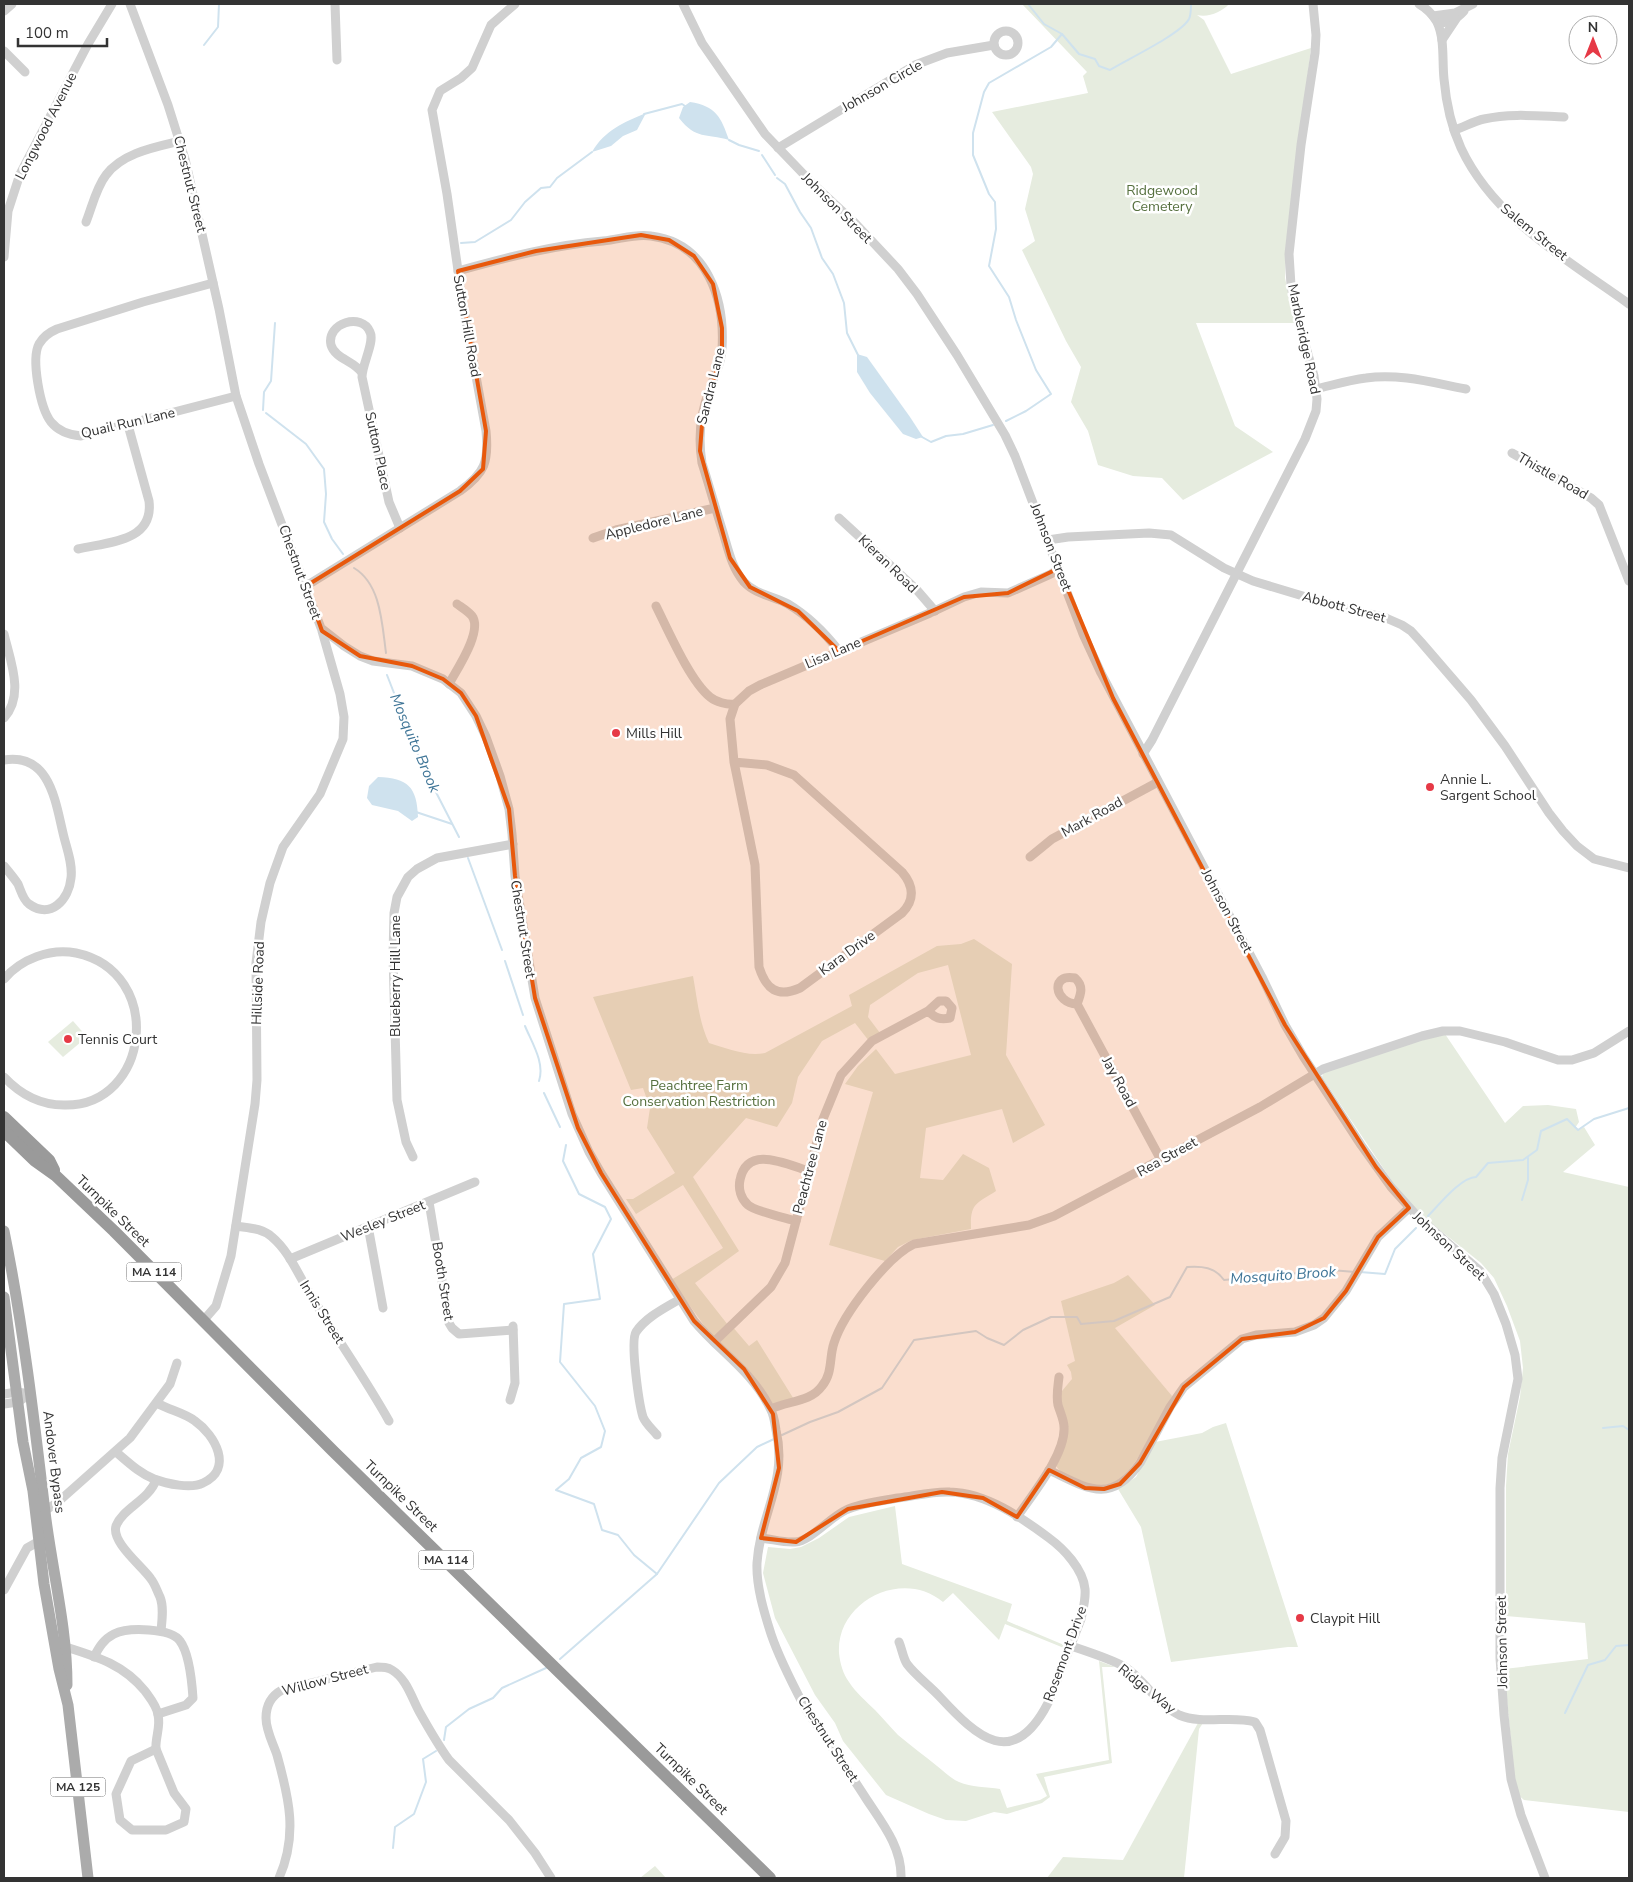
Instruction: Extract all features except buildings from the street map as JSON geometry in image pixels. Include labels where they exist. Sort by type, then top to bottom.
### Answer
[{"type":"highway","name":"Turnpike Street","points":[[4,1118],[49,1160],[55,1175]]},
{"type":"highway","name":"Turnpike Street","points":[[4,1131],[9,1141],[55,1175],[333,1451],[770,1878]]},
{"type":"main road","name":"Andover Bypass","points":[[4,1231],[20,1317],[30,1394],[40,1514],[58,1670],[67,1697]]},
{"type":"main road","name":"Andover Bypass","points":[[4,1297],[17,1397],[40,1514]]},
{"type":"main road","name":"Andover Bypass","points":[[43,1539],[66,1647],[67,1697],[88,1878]]},
{"type":"street","points":[[4,12],[12,4]]},
{"type":"street","name":"Longwood Avenue","points":[[4,256],[8,211],[20,174],[88,44],[112,4]]},
{"type":"street","name":"Chestnut Street","points":[[130,4],[180,141],[213,282],[236,396],[259,464],[322,631],[346,648],[366,658],[432,673],[449,684],[468,701],[486,737],[506,798],[511,823],[515,876],[533,991],[572,1114],[595,1163],[694,1321],[744,1369],[771,1409],[779,1446],[779,1468],[775,1490],[761,1538],[757,1564],[757,1575],[771,1634],[804,1706],[859,1786],[894,1843],[900,1862],[901,1878]]},
{"type":"street","points":[[335,4],[337,60]]},
{"type":"street","name":"Sutton Hill Road","points":[[306,586],[471,483],[479,475],[485,464],[487,452],[486,431],[458,271],[447,194],[433,122],[434,104],[440,91],[468,72],[478,56],[491,24],[515,4]]},
{"type":"street","name":"Johnson Street","points":[[683,4],[694,29],[707,51],[765,134],[854,222],[898,269],[917,294],[957,355],[1005,435],[1024,477],[1094,658],[1260,973],[1285,1025],[1376,1167],[1409,1208],[1428,1227],[1480,1271],[1494,1294],[1515,1354],[1518,1379],[1503,1451],[1500,1488],[1501,1667],[1504,1715],[1511,1779],[1521,1815],[1545,1878]]},
{"type":"street","name":"Marbleridge Road","points":[[1143,754],[1156,733],[1237,574],[1312,423],[1316,411],[1316,389],[1293,298],[1290,254],[1300,157],[1315,53],[1316,35],[1313,4]]},
{"type":"street","points":[[1418,4],[1436,20],[1456,19]]},
{"type":"street","points":[[1436,20],[1470,6]]},
{"type":"street","points":[[1442,40],[1456,19],[1470,6]]},
{"type":"street","name":"Salem Street","points":[[1436,20],[1442,40],[1446,98],[1454,130],[1467,160],[1484,187],[1500,206],[1536,236],[1629,304]]},
{"type":"street","name":"Johnson Circle","points":[[778,148],[915,65],[947,53],[994,45]]},
{"type":"street","points":[[4,51],[25,72]]},
{"type":"street","points":[[1454,130],[1482,120],[1506,116],[1564,117]]},
{"type":"street","points":[[86,222],[103,180],[112,167],[130,157],[180,141]]},
{"type":"street","name":"Sandra Lane","points":[[458,271],[536,251],[641,235],[669,240],[694,256],[704,266],[713,284],[722,328],[722,354],[703,411],[700,433],[702,463],[730,558],[745,582],[760,593],[786,603],[798,611],[821,631],[839,651]]},
{"type":"street","name":"Quail Run Lane","points":[[213,282],[57,328],[49,333],[39,344],[36,362],[41,398],[46,413],[57,428],[68,434],[82,436],[236,396]]},
{"type":"street","name":"Sutton Place","points":[[362,373],[356,365],[336,352],[331,345],[334,333],[342,324],[360,322],[371,332],[371,342],[362,373],[364,387],[389,502],[400,528]]},
{"type":"street","points":[[1316,389],[1366,378],[1386,377],[1406,378],[1466,389]]},
{"type":"street","points":[[78,549],[130,536],[140,531],[148,520],[150,512],[149,501],[128,424]]},
{"type":"street","name":"Thistle Road","points":[[1512,453],[1591,498],[1599,505],[1629,581]]},
{"type":"street","name":"Appledore Lane","points":[[592,538],[616,530],[715,508]]},
{"type":"street","name":"Kieran Road","points":[[839,518],[916,589],[935,611]]},
{"type":"street","name":"Abbott Street","points":[[1048,540],[1163,533],[1179,539],[1224,568],[1266,586],[1386,618],[1411,631],[1477,708],[1563,831],[1577,846],[1594,859],[1629,868]]},
{"type":"street","name":"Lisa Lane","points":[[735,704],[760,684],[975,593],[1000,594],[1014,591],[1052,574],[1058,568]]},
{"type":"street","points":[[449,684],[471,642],[475,626],[472,616],[457,604]]},
{"type":"street","points":[[656,606],[679,652],[705,692],[717,701],[735,704]]},
{"type":"street","name":"Hillside Road","points":[[203,1321],[216,1306],[222,1292],[236,1226],[257,1090],[255,984],[264,907],[280,855],[320,794],[343,739],[342,706],[322,631]]},
{"type":"street","points":[[4,634],[15,688],[13,704],[4,718]]},
{"type":"street","points":[[330,656],[334,652],[346,648]]},
{"type":"street","name":"Kara Drive","points":[[734,762],[767,765],[794,775],[872,843],[902,872],[910,884],[912,898],[909,906],[902,913],[800,988],[787,993],[777,992],[770,987],[763,979],[759,967],[755,864],[734,762],[730,719],[735,704]]},
{"type":"street","points":[[4,760],[21,759],[30,762],[48,779],[57,807],[72,870],[68,890],[60,904],[54,908],[35,907],[25,900],[17,883],[4,866]]},
{"type":"street","name":"Mark Road","points":[[1030,857],[1052,840],[1158,782]]},
{"type":"street","name":"Blueberry Hill Lane","points":[[413,1157],[406,1142],[397,1100],[393,956],[394,913],[397,897],[408,877],[417,869],[438,858],[513,844]]},
{"type":"street","points":[[4,979],[18,967],[42,954],[70,952],[84,955],[97,960],[121,980],[134,1005],[137,1020],[137,1036],[129,1062],[122,1076],[98,1098],[71,1106],[42,1103],[30,1098],[4,1077]]},
{"type":"street","name":"Jay Road","points":[[1077,1004],[1161,1160]]},
{"type":"street","name":"Peachtree Lane","points":[[714,1342],[771,1288],[785,1263],[823,1119],[841,1075],[872,1041],[928,1011]]},
{"type":"street","name":"Rea Street","points":[[771,1409],[780,1404],[812,1395],[822,1386],[831,1368],[834,1340],[849,1312],[888,1265],[904,1249],[920,1242],[1002,1230],[1042,1221],[1075,1206],[1260,1107],[1331,1066],[1422,1036],[1443,1031],[1469,1033],[1558,1060],[1572,1060],[1594,1053],[1629,1031]]},
{"type":"street","points":[[796,1221],[749,1206],[742,1198],[739,1186],[741,1174],[749,1163],[769,1159],[809,1172]]},
{"type":"street","name":"Wesley Street","points":[[290,1259],[475,1182]]},
{"type":"street","name":"Booth Street","points":[[429,1202],[449,1323],[452,1328],[459,1334],[513,1328],[514,1384],[510,1400]]},
{"type":"street","points":[[1049,1470],[1086,1488],[1104,1490],[1120,1484],[1140,1464],[1170,1407],[1184,1387],[1242,1339],[1256,1335],[1288,1334],[1324,1318],[1338,1303],[1378,1237],[1409,1208]]},
{"type":"street","name":"Innis Street","points":[[236,1226],[253,1228],[268,1234],[280,1244],[389,1421]]},
{"type":"street","points":[[368,1226],[383,1308]]},
{"type":"street","points":[[658,1435],[648,1426],[643,1416],[634,1338],[636,1332],[651,1317],[680,1299]]},
{"type":"street","points":[[40,1514],[116,1452],[130,1438],[170,1384],[177,1362]]},
{"type":"street","points":[[1017,1517],[1036,1494],[1058,1454],[1064,1436],[1064,1427],[1058,1402],[1059,1377]]},
{"type":"street","points":[[4,1394],[17,1397]]},
{"type":"street","points":[[4,1404],[17,1397],[30,1394]]},
{"type":"street","points":[[116,1452],[140,1472],[156,1480],[185,1485],[202,1484],[209,1479],[220,1460],[218,1446],[203,1428],[186,1415],[177,1413],[157,1403]]},
{"type":"street","points":[[156,1480],[151,1490],[121,1518],[117,1525],[116,1536],[148,1575],[157,1591],[162,1606],[161,1631]]},
{"type":"street","name":"Rosemont Drive","points":[[761,1538],[796,1542],[812,1534],[828,1521],[848,1509],[883,1500],[942,1492],[960,1492],[983,1498],[1017,1517],[1064,1550],[1071,1558],[1085,1588],[1084,1605],[1071,1646],[1043,1713],[1030,1729],[1013,1740],[1000,1742],[987,1739],[965,1724],[907,1663],[899,1642]]},
{"type":"street","points":[[4,1590],[27,1548],[43,1539]]},
{"type":"street","points":[[94,1657],[101,1644],[118,1632],[161,1631],[172,1634],[179,1639],[184,1647],[193,1698],[186,1705],[158,1714]]},
{"type":"street","name":"Ridge Way","points":[[1071,1646],[1124,1667],[1165,1707],[1182,1716],[1198,1719],[1255,1722],[1260,1730],[1286,1821],[1285,1837],[1275,1854]]},
{"type":"street","points":[[66,1647],[106,1661],[128,1673],[148,1695],[158,1714],[156,1749],[174,1793],[186,1809],[184,1822],[166,1830],[132,1830],[120,1820],[116,1794],[131,1761],[156,1749]]},
{"type":"street","name":"Willow Street","points":[[279,1878],[288,1854],[291,1828],[284,1782],[266,1722],[267,1707],[270,1700],[276,1693],[282,1690],[377,1666],[393,1670],[404,1681],[419,1712],[441,1748],[450,1760],[509,1820],[535,1853],[551,1878]]},
{"type":"highlighted area","points":[[641,235],[669,240],[694,256],[713,284],[722,328],[722,354],[703,411],[700,451],[730,558],[750,587],[798,611],[839,651],[964,597],[1008,593],[1059,568],[1113,698],[1285,1025],[1376,1167],[1409,1208],[1378,1237],[1346,1291],[1324,1318],[1295,1332],[1242,1339],[1184,1387],[1140,1463],[1120,1484],[1104,1489],[1085,1488],[1049,1470],[1017,1517],[983,1498],[942,1492],[848,1509],[796,1542],[761,1538],[779,1468],[773,1414],[744,1369],[694,1321],[601,1173],[578,1128],[535,998],[515,876],[509,809],[476,716],[461,693],[443,679],[412,666],[360,656],[322,631],[306,586],[460,491],[483,469],[486,431],[458,271],[536,251]]},
{"type":"green space","name":"Ridgewood Cemetery","points":[[1022,4],[1229,4],[1223,10],[1214,14],[1206,16],[1197,15],[1204,20],[1231,74],[1311,48],[1286,244],[1285,278],[1295,323],[1196,323],[1235,426],[1273,452],[1183,500],[1162,478],[1133,476],[1098,465],[1088,431],[1071,402],[1081,367],[1066,341],[1022,250],[1035,241],[1025,209],[1033,174],[1031,167],[992,112],[1088,93],[1083,76],[1087,72]]},
{"type":"green space","name":"Peachtree Farm Conservation Restriction","points":[[974,939],[1012,964],[1006,1055],[1045,1125],[1013,1143],[1002,1109],[926,1128],[920,1178],[943,1180],[963,1154],[989,1168],[996,1191],[979,1202],[973,1209],[971,1229],[912,1240],[898,1247],[885,1261],[829,1245],[873,1092],[845,1084],[858,1066],[876,1049],[895,1074],[971,1055],[948,965],[918,973],[870,1005],[868,1017],[880,1033],[869,1041],[855,1023],[822,1041],[798,1077],[792,1103],[777,1127],[746,1118],[693,1177],[739,1251],[695,1283],[728,1325],[714,1339],[671,1280],[723,1248],[683,1185],[636,1214],[626,1199],[633,1199],[675,1173],[647,1128],[650,1108],[643,1088],[631,1090],[593,997],[693,976],[701,1018],[709,1043],[744,1053],[765,1053],[852,1006],[849,995],[937,946],[961,944]]},
{"type":"green space","name":"Tennis Court","points":[[73,1021],[87,1037],[63,1057],[48,1042]]},
{"type":"green space","points":[[1445,1034],[1505,1123],[1523,1106],[1548,1105],[1576,1109],[1579,1122],[1575,1128],[1584,1127],[1595,1145],[1563,1172],[1629,1187],[1629,1812],[1524,1800],[1516,1793],[1504,1669],[1588,1659],[1585,1623],[1506,1616],[1506,1486],[1508,1454],[1520,1397],[1523,1368],[1520,1341],[1494,1278],[1481,1263],[1416,1211],[1394,1184],[1322,1077],[1324,1072],[1414,1042]]},
{"type":"green space","points":[[1128,1275],[1155,1305],[1115,1328],[1172,1396],[1131,1467],[1115,1481],[1106,1485],[1095,1485],[1067,1475],[1056,1466],[1064,1448],[1060,1399],[1062,1391],[1072,1379],[1067,1365],[1075,1361],[1061,1301],[1114,1283]]},
{"type":"green space","points":[[731,1325],[749,1346],[757,1340],[795,1401],[771,1409],[714,1342]]},
{"type":"green space","points":[[1226,1423],[1298,1647],[1171,1662],[1141,1527],[1118,1489],[1136,1477],[1155,1442],[1202,1433]]},
{"type":"green space","points":[[895,1506],[902,1564],[1012,1604],[1007,1621],[1064,1645],[1064,1648],[1005,1624],[999,1640],[953,1593],[943,1602],[927,1592],[909,1588],[892,1589],[875,1595],[860,1605],[848,1618],[841,1634],[839,1653],[841,1664],[845,1676],[855,1690],[898,1735],[953,1779],[969,1785],[1000,1789],[1007,1808],[1040,1800],[1047,1796],[1036,1774],[1109,1760],[1099,1661],[1115,1667],[1102,1667],[1112,1763],[1044,1777],[1050,1797],[1042,1803],[1007,1814],[994,1812],[966,1821],[946,1820],[886,1795],[843,1741],[835,1723],[815,1695],[775,1618],[763,1573],[768,1547],[790,1549],[801,1547],[819,1538],[849,1517]]},
{"type":"green space","points":[[1198,1723],[1203,1723],[1199,1729],[1184,1878],[1047,1878],[1063,1857],[1123,1860]]},
{"type":"green space","points":[[655,1866],[666,1878],[640,1878]]},
{"type":"water","points":[[690,102],[706,106],[712,110],[720,119],[729,140],[696,133],[685,125],[679,118],[683,107]]},
{"type":"water","points":[[646,113],[637,130],[623,136],[611,146],[592,152],[602,138],[622,124]]},
{"type":"water","points":[[857,354],[867,357],[923,437],[916,439],[903,434],[870,393],[857,372]]},
{"type":"water","points":[[378,777],[397,779],[409,786],[416,798],[418,817],[412,821],[398,811],[372,805],[367,798],[369,786]]},
{"type":"waterway","points":[[204,45],[218,27],[219,4]]},
{"type":"waterway","points":[[1028,4],[1044,24],[1062,34],[1079,54],[1095,59],[1099,66],[1110,70],[1176,32],[1189,19],[1191,4]]},
{"type":"waterway","points":[[1006,421],[1026,411],[1051,394],[1036,370],[1009,297],[989,266],[996,229],[995,202],[989,194],[973,155],[973,133],[984,92],[989,83],[1051,47],[1062,34]]},
{"type":"waterway","points":[[644,114],[682,104],[685,106]]},
{"type":"waterway","points":[[729,140],[759,151]]},
{"type":"waterway","points":[[461,243],[475,242],[511,220],[525,202],[541,188],[550,187],[557,178],[592,152]]},
{"type":"waterway","points":[[762,155],[775,175]]},
{"type":"waterway","points":[[777,178],[785,184],[811,228],[822,258],[833,274],[844,303],[847,333],[858,355]]},
{"type":"waterway","name":"Mosquito Brook","points":[[263,410],[264,392],[271,381],[275,323]]},
{"type":"waterway","name":"Mosquito Brook","points":[[266,413],[306,444],[324,469],[326,494],[324,522],[332,539],[343,554]]},
{"type":"waterway","points":[[922,437],[931,442],[946,436],[963,434],[993,425]]},
{"type":"waterway","name":"Mosquito Brook","points":[[354,568],[363,575],[375,594],[379,606],[386,653]]},
{"type":"waterway","name":"Mosquito Brook","points":[[387,675],[422,765],[459,837]]},
{"type":"waterway","points":[[416,812],[452,824]]},
{"type":"waterway","name":"Mosquito Brook","points":[[468,858],[502,950]]},
{"type":"waterway","name":"Mosquito Brook","points":[[505,961],[523,1015]]},
{"type":"waterway","name":"Mosquito Brook","points":[[525,1026],[539,1060],[539,1081]]},
{"type":"waterway","name":"Mosquito Brook","points":[[544,1093],[560,1127]]},
{"type":"waterway","name":"Mosquito Brook","points":[[1428,1216],[1457,1187],[1470,1178],[1476,1177],[1488,1163],[1523,1160],[1537,1150],[1541,1131],[1567,1119],[1578,1130],[1594,1119],[1629,1108]]},
{"type":"waterway","name":"Mosquito Brook","points":[[566,1145],[563,1161],[579,1194],[605,1207],[611,1219],[593,1254],[600,1299],[564,1304],[560,1362],[595,1406],[605,1431],[601,1447],[581,1458],[569,1479],[556,1490],[594,1504],[602,1530],[618,1535],[634,1555],[657,1574]]},
{"type":"waterway","points":[[1522,1200],[1528,1180],[1528,1158]]},
{"type":"waterway","name":"Mosquito Brook","points":[[1360,1272],[1385,1274],[1395,1249],[1416,1228]]},
{"type":"waterway","name":"Mosquito Brook","points":[[782,1435],[838,1412],[882,1388],[914,1340],[976,1331],[1004,1345],[1023,1330],[1051,1317],[1077,1317],[1081,1324],[1114,1321],[1170,1297],[1187,1267],[1208,1268],[1217,1272],[1224,1280],[1331,1270],[1355,1272]]},
{"type":"waterway","points":[[1603,1428],[1623,1426],[1629,1430]]},
{"type":"waterway","name":"Mosquito Brook","points":[[560,1659],[657,1574],[719,1483],[757,1447],[774,1439]]},
{"type":"waterway","points":[[1565,1713],[1588,1665],[1605,1660],[1616,1646],[1629,1645]]},
{"type":"waterway","points":[[444,1740],[446,1727],[469,1709],[493,1698],[502,1688],[546,1668]]},
{"type":"waterway","points":[[393,1848],[395,1827],[414,1814],[426,1782],[423,1759],[436,1751]]},
{"type":"place","name":"Mills Hill","points":[[616,733]]},
{"type":"place","name":"Annie L. Sargent School","points":[[1430,787]]},
{"type":"place","name":"Tennis Court","points":[[68,1039]]},
{"type":"place","name":"Claypit Hill","points":[[1300,1618]]}]
